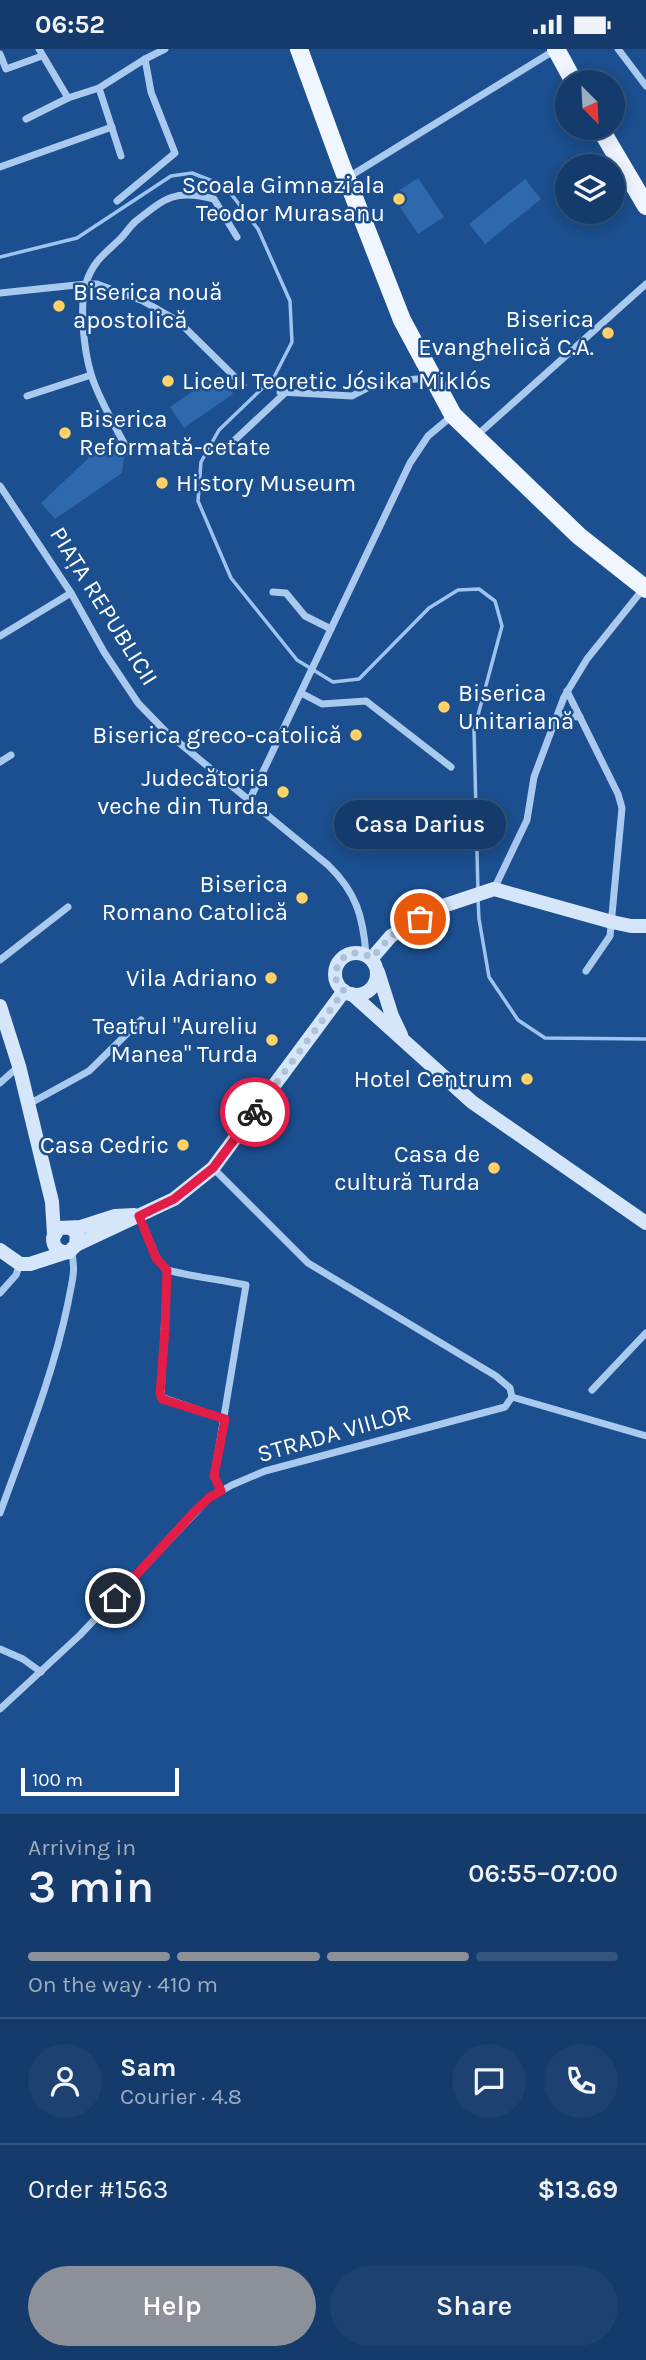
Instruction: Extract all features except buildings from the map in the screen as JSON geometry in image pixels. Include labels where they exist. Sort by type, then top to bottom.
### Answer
[{"type":"main road","points":[[557,49],[568,70]]},
{"type":"main road","points":[[301,50],[402,320],[453,415],[579,536],[645,588]]},
{"type":"main road","points":[[607,140],[646,206]]},
{"type":"main road","points":[[372,961],[391,936],[443,906],[491,889],[612,922],[646,926]]},
{"type":"main road","points":[[372,961],[350,953],[338,963],[335,978],[348,993],[472,1102],[646,1223]]},
{"type":"main road","points":[[348,993],[364,993],[370,990],[377,978],[372,961]]},
{"type":"main road","points":[[372,961],[392,1016],[405,1042]]},
{"type":"main road","points":[[0,1250],[20,1264],[30,1264],[71,1249],[174,1199],[213,1168],[348,993]]},
{"type":"main road","points":[[0,1006],[19,1066],[52,1202],[56,1248],[71,1249]]},
{"type":"main road","points":[[20,1264],[35,1257],[59,1228],[92,1224],[115,1216],[139,1216]]},
{"type":"main road","points":[[71,1228],[78,1238],[71,1249]]},
{"type":"street","points":[[26,118],[68,98],[99,88],[165,49]]},
{"type":"street","points":[[347,178],[557,49]]},
{"type":"street","points":[[618,49],[646,86]]},
{"type":"street","points":[[0,54],[6,69],[41,52],[68,98]]},
{"type":"street","points":[[117,201],[175,153],[151,92],[145,59]]},
{"type":"street","points":[[99,88],[121,156]]},
{"type":"street","points":[[0,167],[112,128]]},
{"type":"street","points":[[129,452],[91,375],[82,320],[86,284],[102,254],[120,240],[131,225],[174,196],[185,193],[214,199],[237,237]]},
{"type":"street","points":[[0,293],[97,284],[133,297],[178,321],[243,385]]},
{"type":"street","points":[[475,437],[646,284]]},
{"type":"street","points":[[27,396],[91,375]]},
{"type":"street","points":[[222,452],[283,392],[352,396],[379,382],[431,378]]},
{"type":"street","points":[[250,799],[410,463],[428,436],[453,415]]},
{"type":"street","name":"PIAȚA REPUBLICII","points":[[0,486],[71,593],[104,652],[138,703],[166,733],[250,799],[328,865],[348,886],[364,925],[372,961]]},
{"type":"street","points":[[491,889],[527,820],[534,777],[567,691],[587,659],[645,588]]},
{"type":"street","points":[[273,592],[286,593],[305,616],[331,629]]},
{"type":"street","points":[[0,636],[71,593]]},
{"type":"street","points":[[303,690],[322,704],[366,701],[452,767]]},
{"type":"street","points":[[567,691],[621,802],[610,936],[586,971]]},
{"type":"street","points":[[555,720],[572,715],[580,717]]},
{"type":"street","points":[[0,762],[11,755]]},
{"type":"street","points":[[0,960],[68,907]]},
{"type":"street","points":[[29,1104],[89,1071],[141,1020]]},
{"type":"street","points":[[0,1083],[19,1066]]},
{"type":"street","points":[[213,1168],[308,1263],[496,1376],[510,1388],[512,1397],[646,1436]]},
{"type":"street","points":[[139,1216],[156,1258],[167,1270],[195,1278],[221,1279],[246,1285],[214,1476],[221,1491]]},
{"type":"street","points":[[0,1513],[49,1379],[63,1328],[75,1269],[71,1249]]},
{"type":"street","points":[[0,1293],[16,1275],[20,1264]]},
{"type":"street","points":[[167,1270],[160,1397],[225,1419]]},
{"type":"street","points":[[592,1390],[646,1333]]},
{"type":"street","name":"STRADA VIILOR","points":[[0,1709],[80,1635],[210,1497],[278,1467],[505,1407],[512,1397]]},
{"type":"street","points":[[0,1649],[23,1659],[41,1672]]},
{"type":"shaded area","points":[[418,178],[444,217],[418,234],[392,195]]},
{"type":"shaded area","points":[[525,179],[541,199],[485,244],[469,224]]},
{"type":"shaded area","points":[[219,373],[233,394],[184,428],[170,407]]},
{"type":"shaded area","points":[[117,431],[129,452],[124,458],[122,473],[55,519],[41,503]]},
{"type":"waterway","points":[[0,257],[77,238],[171,176],[192,173],[225,186],[258,229],[290,301],[292,342],[274,377],[219,430],[201,462],[198,501],[231,578],[297,660],[333,682],[359,679],[429,608],[458,590],[479,589],[495,601],[502,626],[474,730],[478,892]]},
{"type":"waterway","points":[[478,899],[489,977],[518,1020],[545,1038],[646,1039]]},
{"type":"way so far","points":[[255,1112],[344,991],[335,978],[335,970],[343,957],[358,952],[372,958],[391,936],[420,919]]},
{"type":"place","name":"Scoala Gimnaziala Teodor Murasanu","points":[[399,199]]},
{"type":"place","name":"Biserica nouă apostolică","points":[[59,306]]},
{"type":"place","name":"Biserica Evanghelică C.A.","points":[[608,333]]},
{"type":"place","name":"Liceul Teoretic Jósika Miklós","points":[[168,381]]},
{"type":"place","name":"Biserica Reformată-cetate","points":[[65,433]]},
{"type":"place","name":"History Museum","points":[[162,483]]},
{"type":"place","name":"Biserica Unitariană","points":[[444,707]]},
{"type":"place","name":"Biserica greco-catolică","points":[[356,735]]},
{"type":"place","name":"Judecătoria veche din Turda","points":[[283,792]]},
{"type":"place","name":"Biserica Romano Catolică","points":[[302,898]]},
{"type":"place","name":"Casa Darius","points":[[420,919]]},
{"type":"place","name":"Vila Adriano","points":[[271,978]]},
{"type":"place","name":"Teatrul \"Aureliu Manea\" Turda","points":[[272,1040]]},
{"type":"place","name":"Hotel Centrum","points":[[527,1079]]},
{"type":"place","name":"Casa Cedric","points":[[183,1145]]},
{"type":"place","name":"Casa de cultură Turda","points":[[494,1168]]},
{"type":"route","points":[[115,1598],[195,1511],[221,1491],[214,1476],[225,1419],[160,1397],[167,1270],[156,1258],[139,1216],[174,1199],[213,1168],[255,1112]]}]
